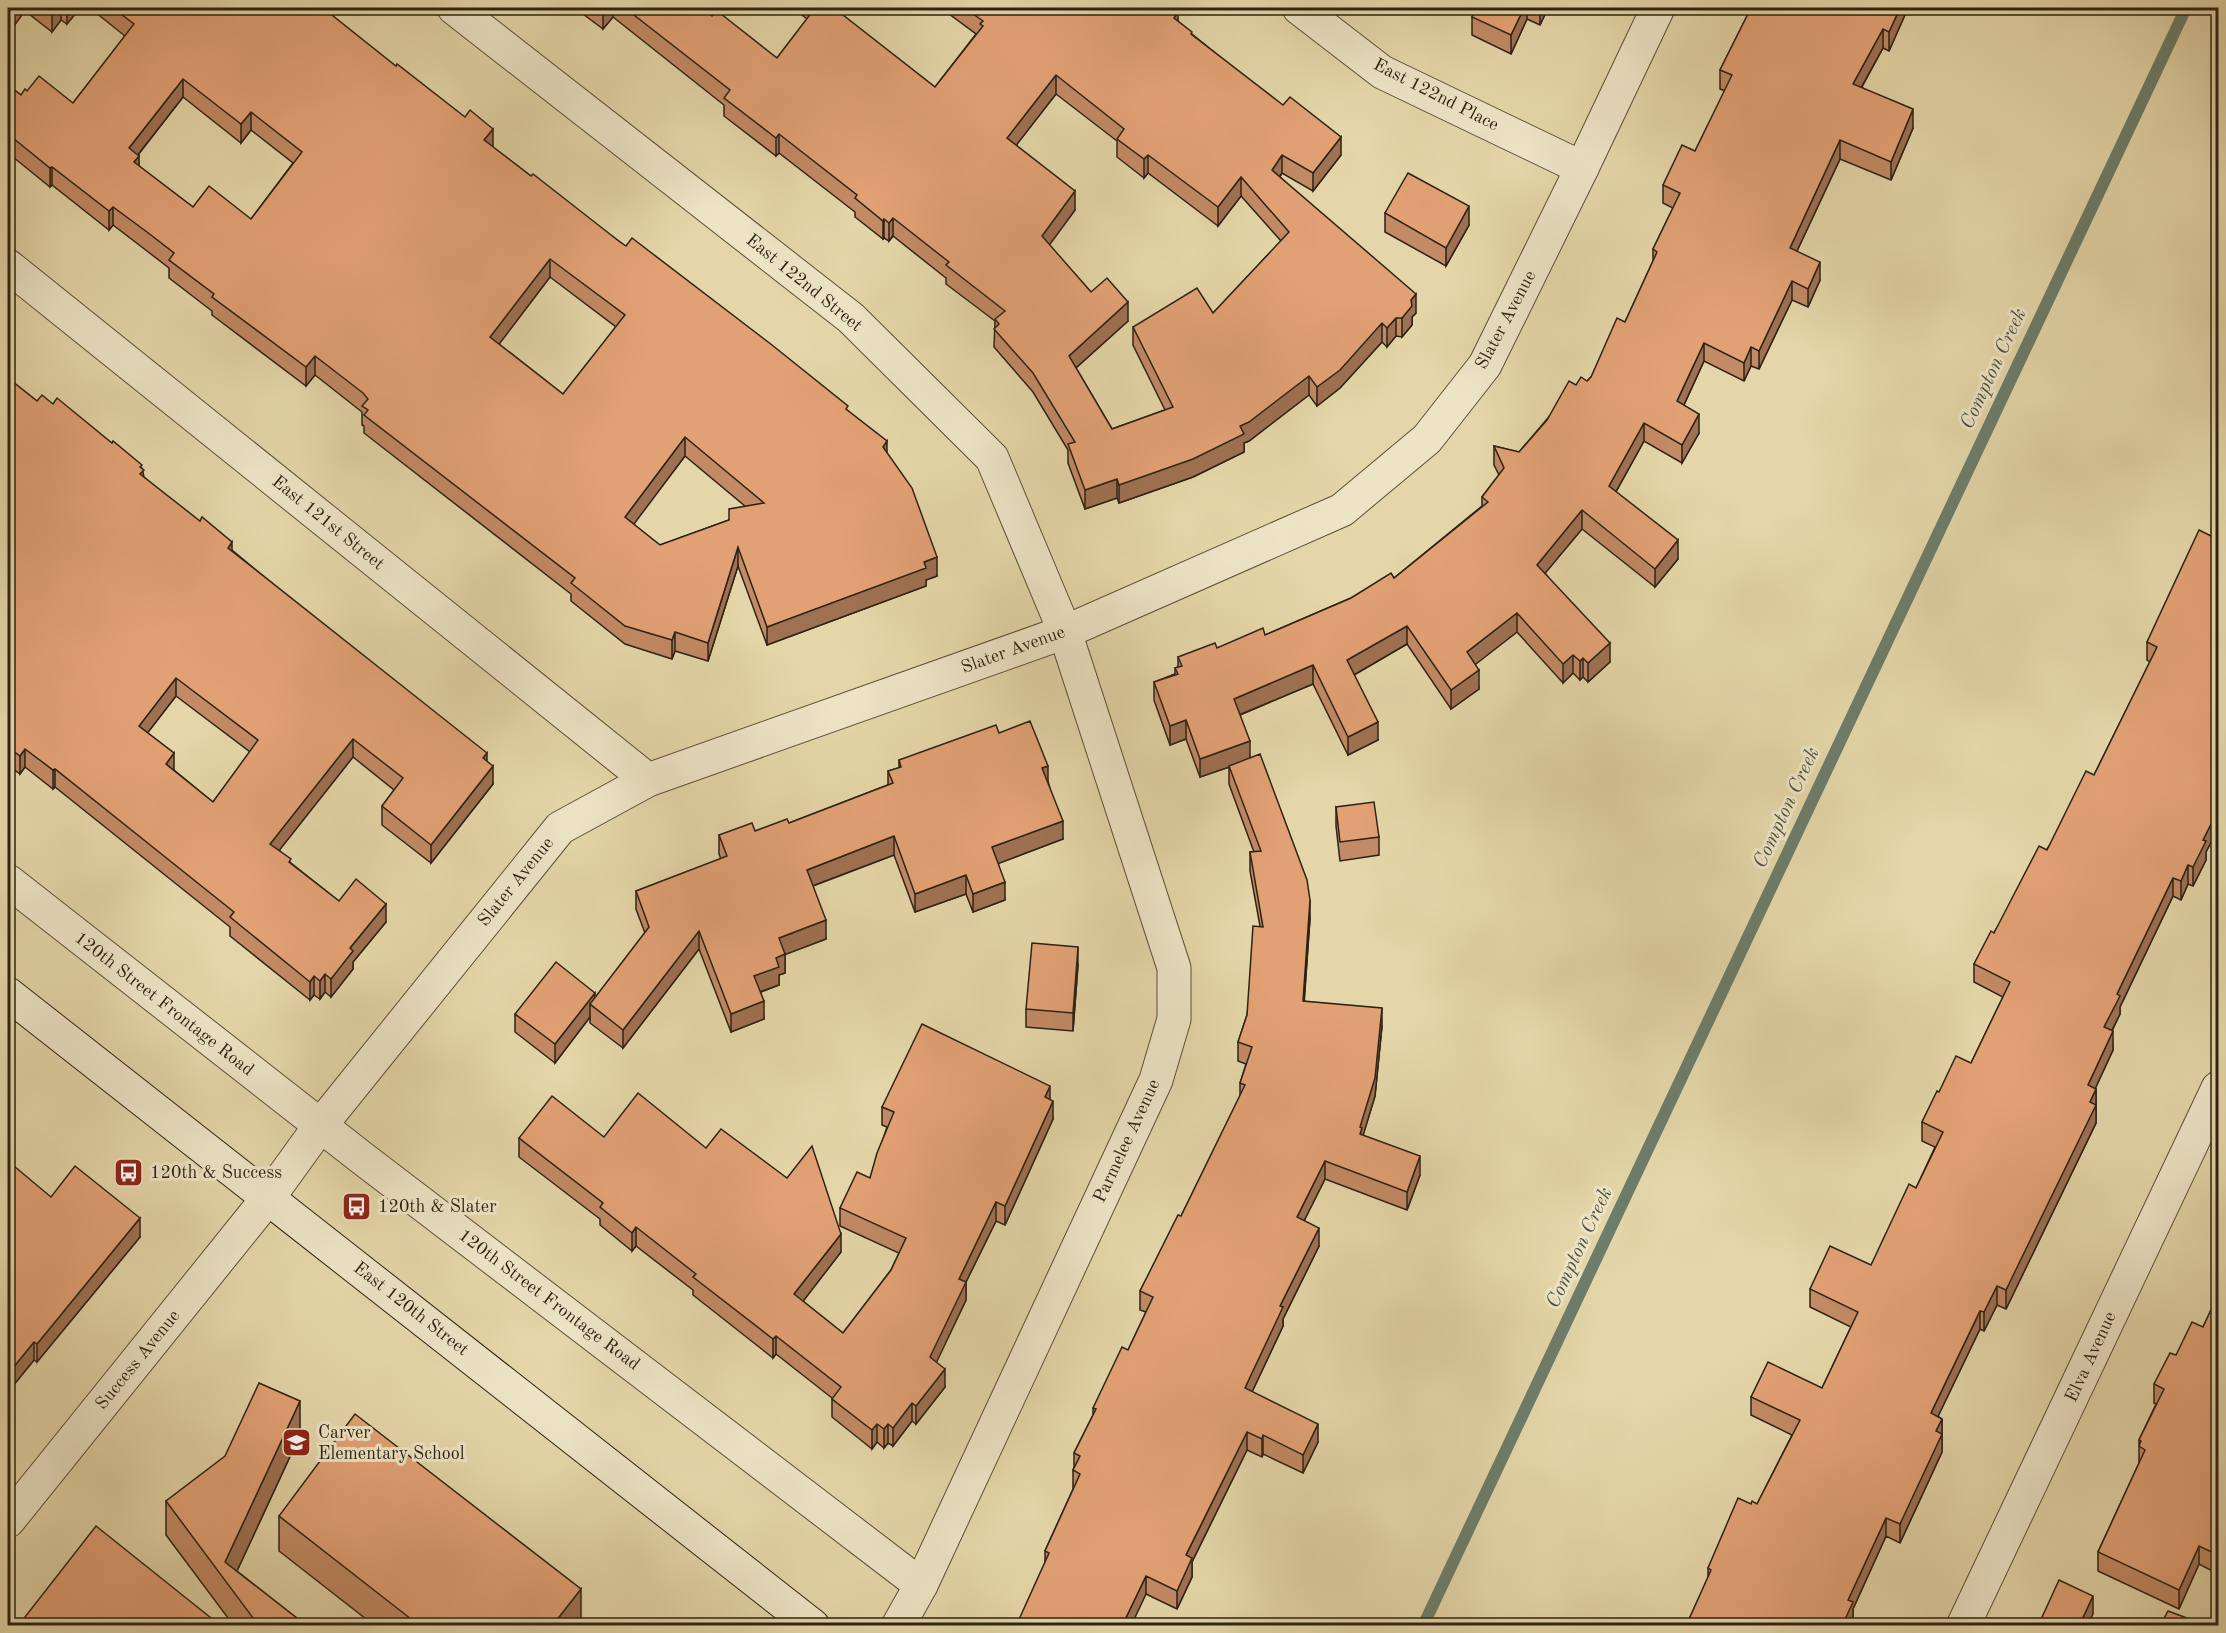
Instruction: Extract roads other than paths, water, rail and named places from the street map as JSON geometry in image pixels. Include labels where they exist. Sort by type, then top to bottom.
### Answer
[{"type":"street","name":"East 122nd Street","points":[[454,8],[851,318],[992,458],[1065,632]]},
{"type":"street","name":"East 122nd Place","points":[[1299,8],[1382,72],[1582,168]]},
{"type":"street","name":"Slater Avenue","points":[[268,1198],[320,1126],[560,828],[648,780],[1065,632],[1342,510],[1427,439],[1485,365],[1658,8]]},
{"type":"street","name":"East 121st Street","points":[[8,266],[648,780]]},
{"type":"street","name":"Parmelee Avenue","points":[[898,1626],[921,1585],[1156,1080],[1174,1019],[1174,968],[1065,632]]},
{"type":"street","name":"120th Street Frontage Road","points":[[8,881],[320,1126],[921,1585]]},
{"type":"street","name":"East 120th Street","points":[[8,994],[454,1341],[813,1626]]},
{"type":"street","name":"Elva Avenue","points":[[1963,1626],[2218,1088]]},
{"type":"street","name":"Success Avenue","points":[[8,1521],[268,1198]]},
{"type":"waterway","name":"Compton Creek","points":[[1423,1626],[2186,8]]},
{"type":"place","name":"120th & Success","points":[[129,1173]]},
{"type":"place","name":"120th & Slater","points":[[357,1207]]},
{"type":"place","name":"Carver Elementary School","points":[[297,1443]]}]
